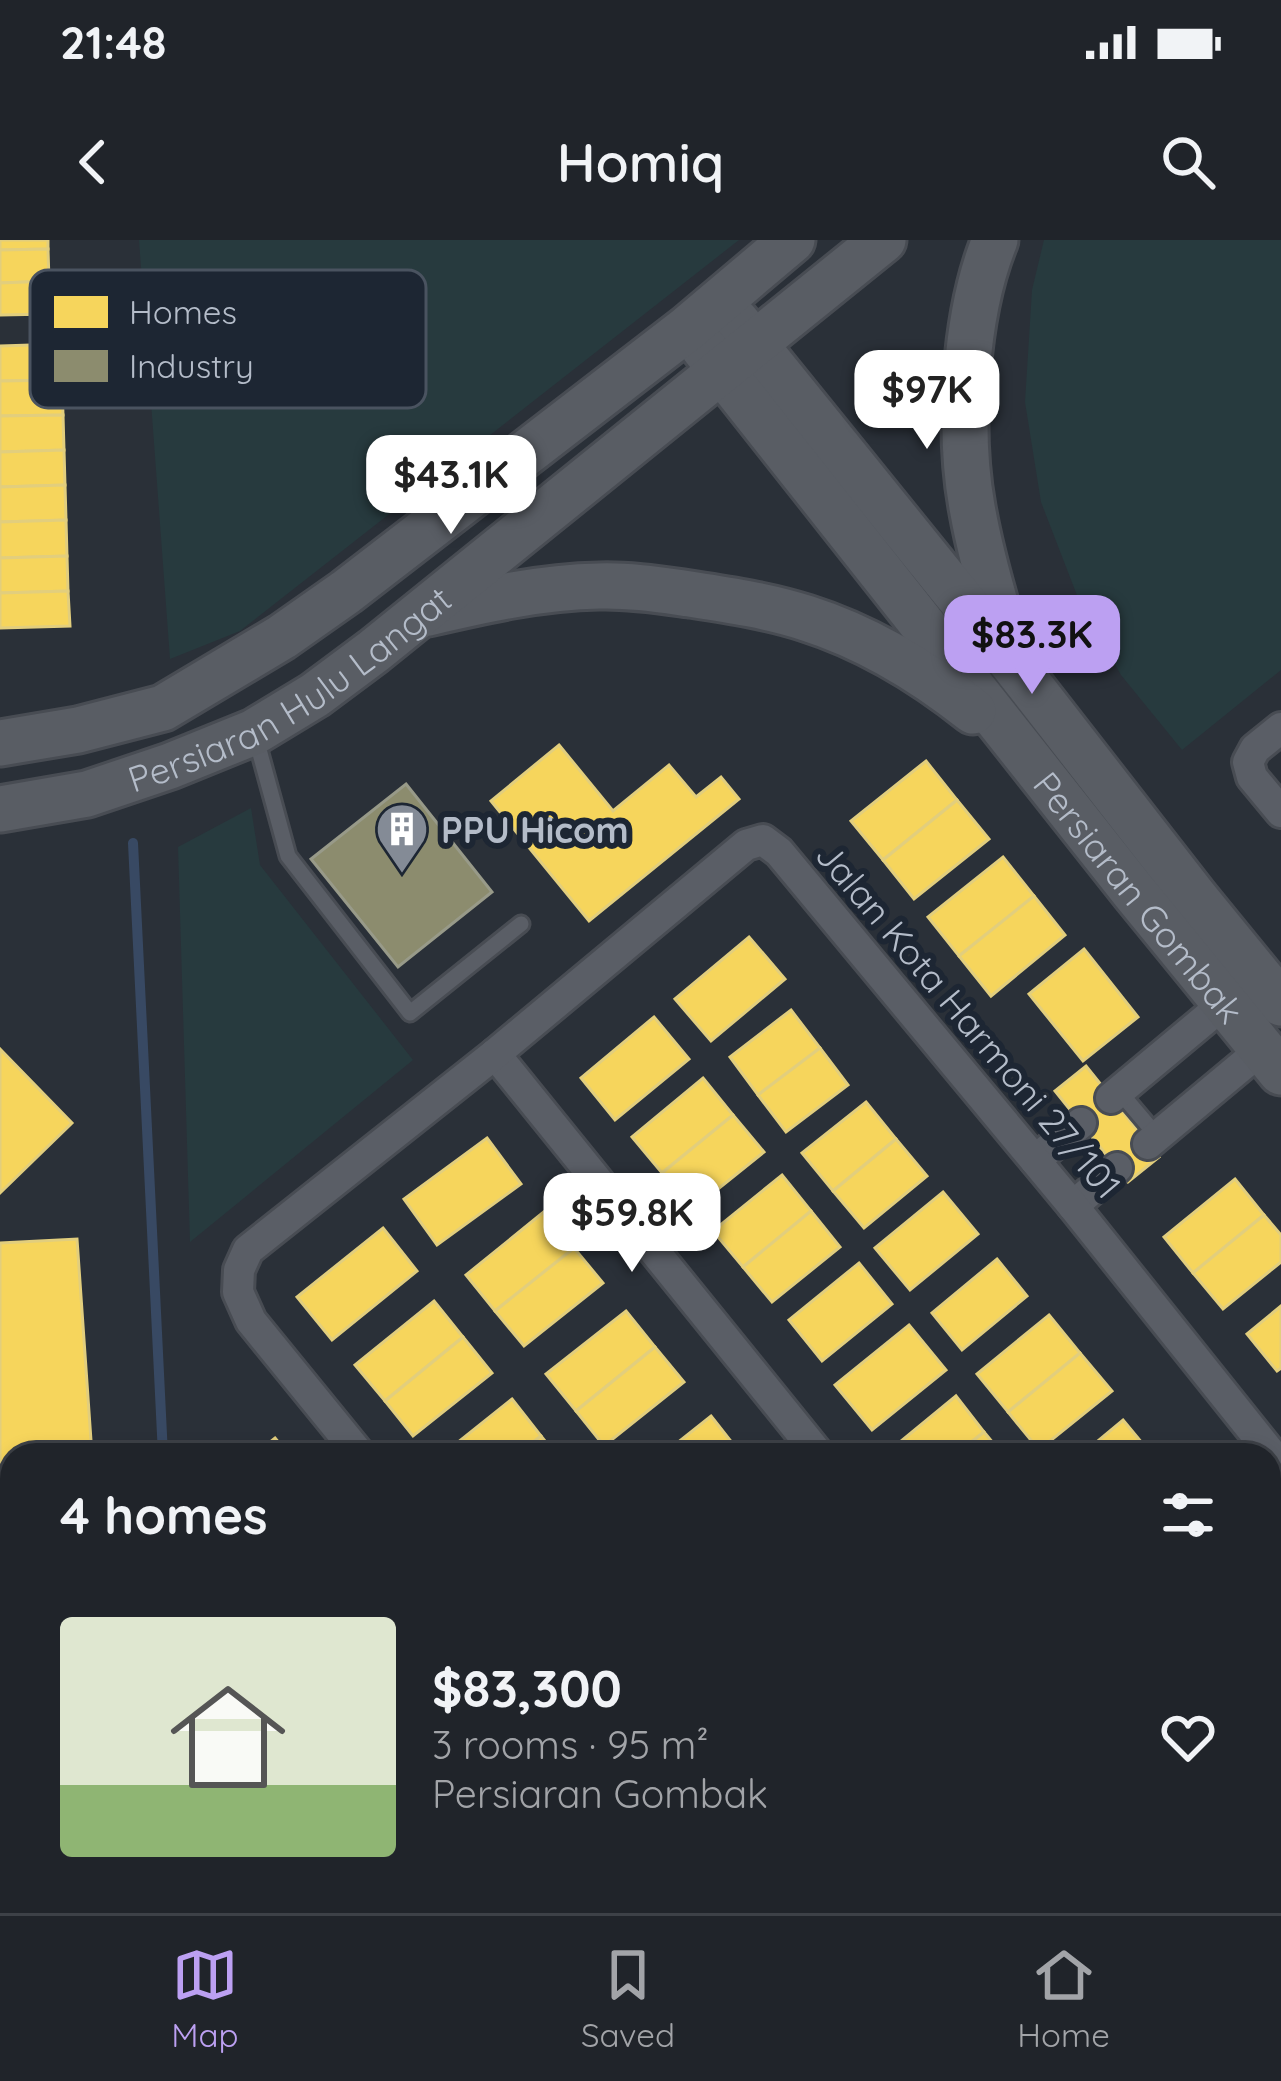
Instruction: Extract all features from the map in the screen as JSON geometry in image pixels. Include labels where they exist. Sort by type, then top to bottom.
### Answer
[{"type":"main road","name":"Persiaran Hulu Langat","points":[[0,743],[78,730],[164,707],[282,637],[703,315],[792,240]]},
{"type":"main road","name":"Persiaran Hulu Langat","points":[[0,809],[87,794],[170,766],[254,732],[315,694],[883,240]]},
{"type":"main road","points":[[994,240],[972,327],[965,412],[971,503],[1014,664]]},
{"type":"main road","name":"Persiaran Gombak","points":[[703,315],[1014,664],[1281,1003]]},
{"type":"main road","name":"Persiaran Gombak","points":[[738,357],[1022,750],[1272,1060]]},
{"type":"main road","points":[[418,615],[486,599],[603,586],[743,602],[808,618],[866,643],[940,685],[1022,750]]},
{"type":"street","points":[[1281,728],[1248,761],[1252,777],[1281,812]]},
{"type":"street","name":"Jalan Kota Harmoni 27/101","points":[[495,1054],[746,845],[763,840],[779,852],[1035,1160],[1263,1443]]},
{"type":"street","points":[[1115,1094],[1226,1002]]},
{"type":"street","points":[[350,1443],[251,1321],[238,1292],[239,1270],[248,1250],[495,1054],[809,1443]]},
{"type":"street","points":[[1153,1140],[1272,1060]]},
{"type":"street","points":[[1035,1160],[1081,1123]]},
{"type":"street","points":[[1073,1206],[1118,1168]]},
{"type":"lane","points":[[254,732],[288,856],[410,1012],[521,924]]},
{"type":"lane","points":[[1115,1094],[1153,1140]]},
{"type":"green space","points":[[139,240],[739,240],[240,631],[170,659],[151,408],[426,408],[426,270],[141,270]]},
{"type":"green space","points":[[1044,240],[1281,240],[1281,670],[1182,750],[1121,675],[1080,603],[1041,502],[1025,402],[1032,290]]},
{"type":"green space","points":[[251,808],[260,865],[413,1060],[190,1242],[178,847]]},
{"type":"building: Homes","points":[[0,240],[48,240],[48,249],[0,250]]},
{"type":"building: Homes","points":[[48,249],[49,270],[30,270],[30,282],[0,283],[0,250]]},
{"type":"building: Homes","points":[[30,282],[30,314],[0,315],[0,283]]},
{"type":"building: Homes","points":[[30,345],[30,381],[0,381],[0,346]]},
{"type":"building: Homes","points":[[0,381],[30,381],[30,408],[63,408],[63,415],[0,416]]},
{"type":"building: Homes","points":[[63,415],[64,450],[0,452],[0,416]]},
{"type":"building: Homes","points":[[64,450],[65,485],[0,487],[0,452]]},
{"type":"building: Homes","points":[[65,485],[66,520],[0,522],[0,487]]},
{"type":"building: Homes","points":[[66,520],[67,556],[0,558],[0,522]]},
{"type":"building: Homes","points":[[67,556],[68,591],[0,593],[0,558]]},
{"type":"building: Homes","points":[[68,591],[70,626],[0,628],[0,593]]},
{"type":"building: Homes","points":[[559,745],[613,811],[669,765],[696,797],[721,777],[739,799],[589,921],[491,801]]},
{"type":"building: Homes","points":[[926,761],[957,800],[883,860],[851,821]]},
{"type":"building: Homes","points":[[957,800],[989,839],[914,899],[883,860]]},
{"type":"building: Homes","points":[[1003,857],[1034,896],[959,956],[928,917]]},
{"type":"building: Homes","points":[[1034,896],[1065,935],[991,996],[959,956]]},
{"type":"building: Homes","points":[[749,937],[785,979],[711,1041],[675,999]]},
{"type":"building: Homes","points":[[1084,949],[1138,1017],[1083,1061],[1029,994]]},
{"type":"building: Homes","points":[[791,1010],[820,1048],[758,1095],[730,1057]]},
{"type":"building: Homes","points":[[654,1017],[689,1059],[615,1120],[581,1078]]},
{"type":"building: Homes","points":[[820,1048],[848,1085],[786,1132],[758,1095]]},
{"type":"building: Homes","points":[[0,1049],[72,1123],[0,1193]]},
{"type":"building: Homes","points":[[1086,1066],[1159,1157],[1128,1182],[1055,1091]]},
{"type":"building: Homes","points":[[703,1078],[733,1115],[662,1173],[632,1137]]},
{"type":"building: Homes","points":[[866,1102],[896,1139],[833,1191],[802,1153]]},
{"type":"building: Homes","points":[[733,1115],[764,1152],[692,1210],[662,1173]]},
{"type":"building: Homes","points":[[487,1138],[521,1184],[437,1245],[404,1199]]},
{"type":"building: Homes","points":[[896,1139],[927,1176],[864,1228],[833,1191]]},
{"type":"building: Homes","points":[[782,1175],[811,1211],[743,1267],[713,1231]]},
{"type":"building: Homes","points":[[1235,1179],[1264,1215],[1193,1273],[1164,1237]]},
{"type":"building: Homes","points":[[943,1192],[978,1234],[910,1290],[875,1248]]},
{"type":"building: Homes","points":[[545,1211],[574,1248],[495,1311],[466,1275]]},
{"type":"building: Homes","points":[[811,1211],[840,1247],[772,1302],[743,1267]]},
{"type":"building: Homes","points":[[1264,1215],[1281,1235],[1281,1262],[1223,1309],[1193,1273]]},
{"type":"building: Homes","points":[[383,1228],[417,1271],[332,1340],[297,1297]]},
{"type":"building: Homes","points":[[77,1239],[91,1443],[0,1443],[0,1243]]},
{"type":"building: Homes","points":[[574,1248],[603,1283],[524,1346],[495,1311]]},
{"type":"building: Homes","points":[[997,1259],[1027,1296],[962,1350],[932,1313]]},
{"type":"building: Homes","points":[[859,1263],[892,1304],[822,1361],[789,1320]]},
{"type":"building: Homes","points":[[434,1301],[463,1337],[385,1401],[355,1365]]},
{"type":"building: Homes","points":[[1281,1306],[1281,1368],[1277,1371],[1247,1334]]},
{"type":"building: Homes","points":[[626,1311],[655,1347],[576,1411],[546,1374]]},
{"type":"building: Homes","points":[[1049,1315],[1080,1353],[1008,1412],[977,1374]]},
{"type":"building: Homes","points":[[909,1325],[946,1370],[872,1430],[835,1385]]},
{"type":"building: Homes","points":[[463,1337],[492,1373],[413,1436],[385,1401]]},
{"type":"building: Homes","points":[[655,1347],[684,1382],[608,1443],[602,1443],[576,1411]]},
{"type":"building: Homes","points":[[1080,1353],[1112,1391],[1048,1443],[1033,1443],[1008,1412]]},
{"type":"building: Homes","points":[[956,1396],[984,1432],[970,1443],[899,1443]]},
{"type":"building: Homes","points":[[512,1399],[541,1436],[532,1443],[457,1443]]},
{"type":"building: Homes","points":[[711,1416],[732,1443],[677,1443]]},
{"type":"building: Homes","points":[[1123,1420],[1142,1443],[1095,1443]]},
{"type":"building: Homes","points":[[984,1432],[993,1443],[970,1443]]},
{"type":"building: Industry","name":"PPU Hicom","points":[[406,784],[492,892],[398,967],[311,859]]},
{"type":"waterway","points":[[133,843],[162,1443]]},
{"type":"place","name":"PPU Hicom","points":[[402,875]]}]
